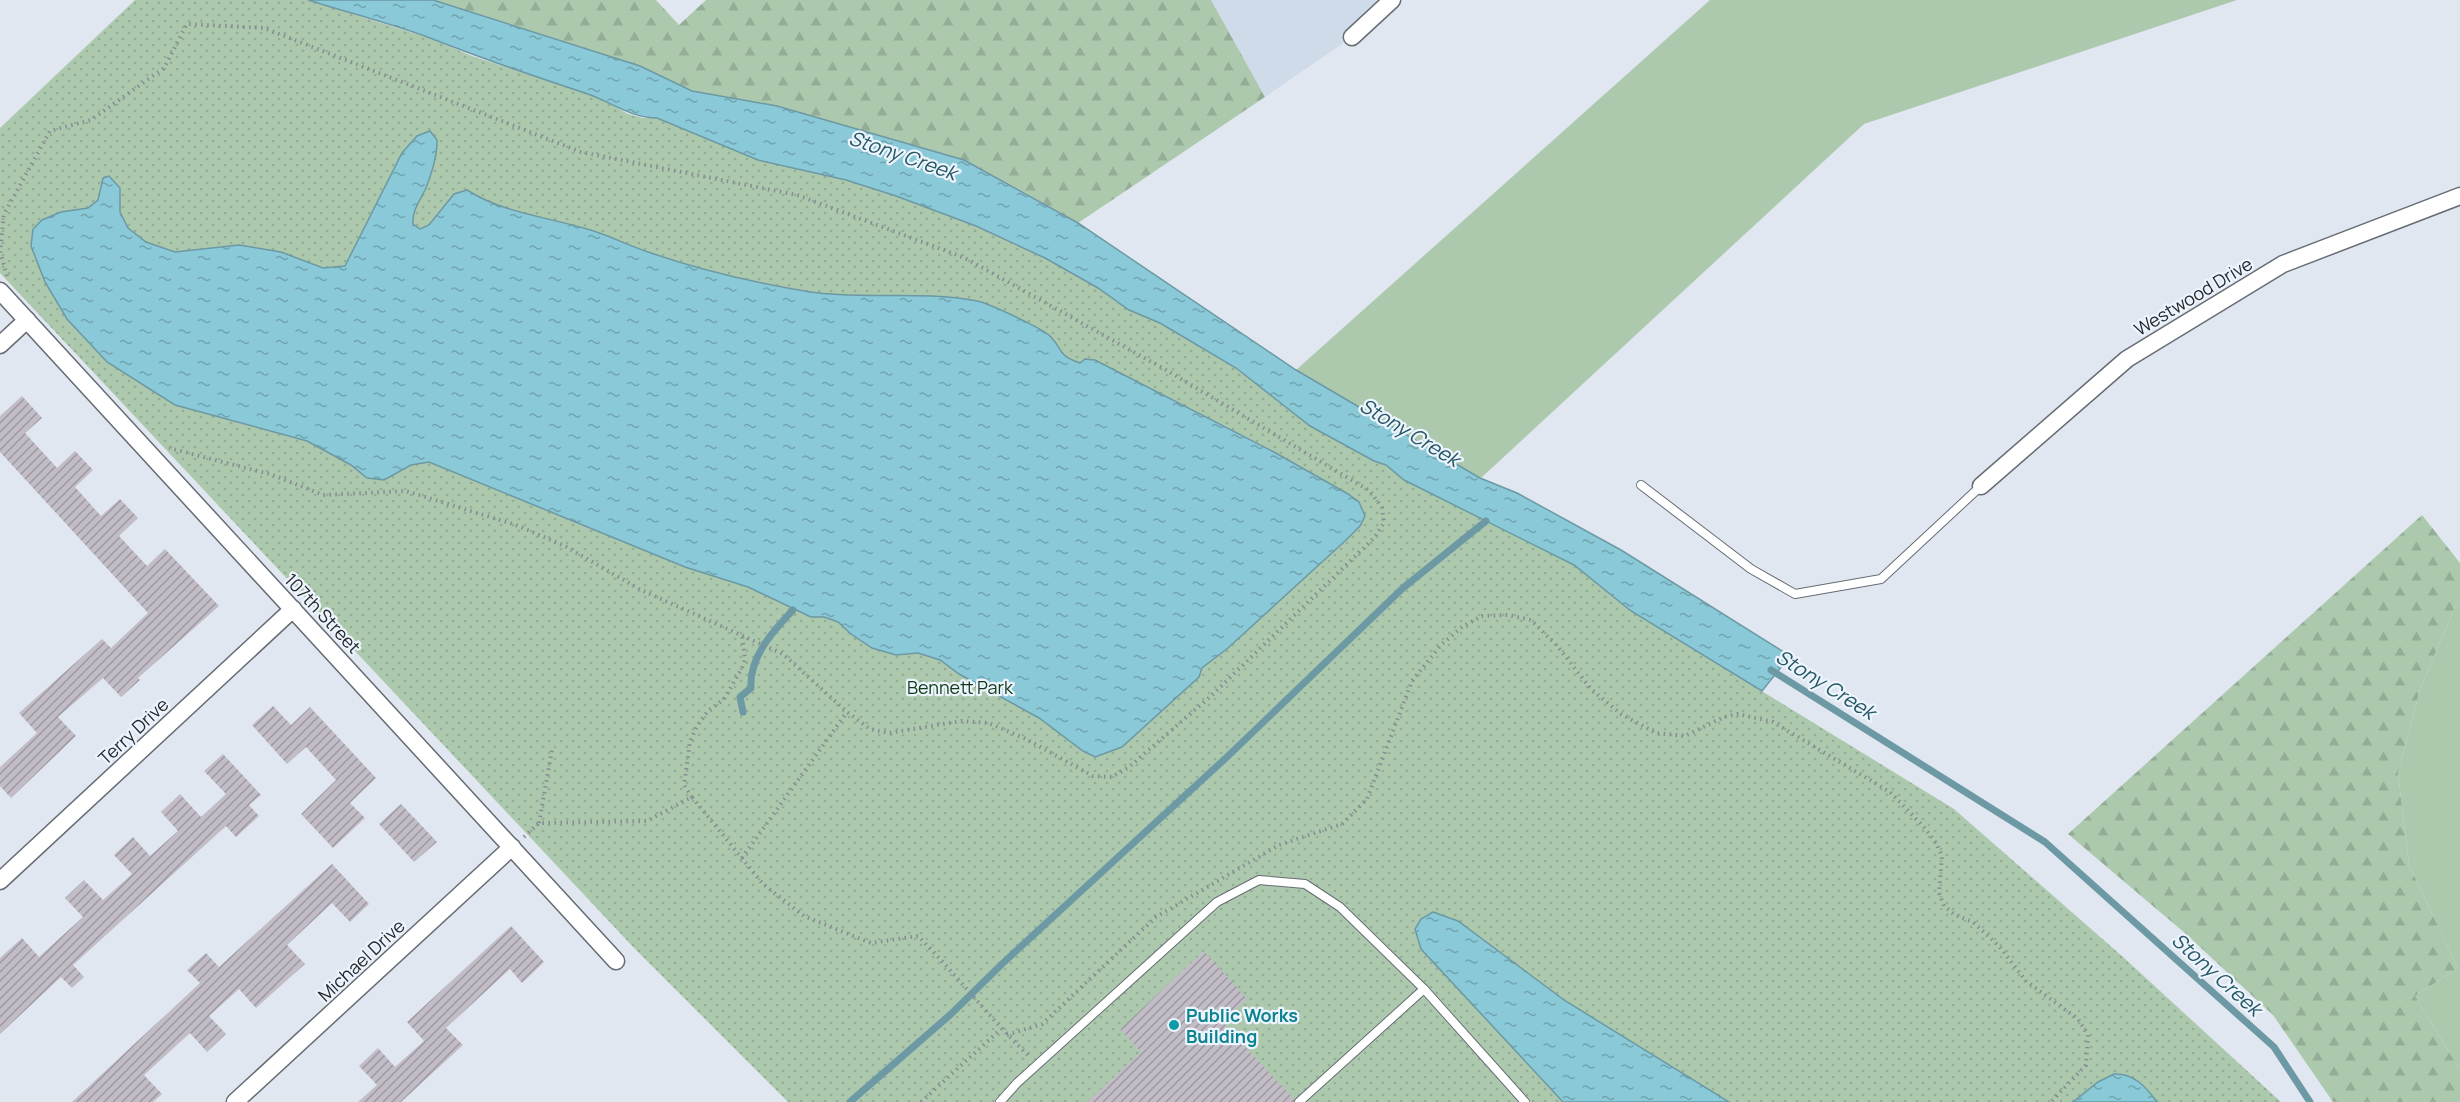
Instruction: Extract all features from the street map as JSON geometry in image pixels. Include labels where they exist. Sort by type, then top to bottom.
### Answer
[{"type":"street","points":[[1352,37],[1392,0]]},
{"type":"street","name":"Westwood Drive","points":[[1981,486],[2127,359],[2283,264],[2460,196]]},
{"type":"street","name":"107th Street","points":[[0,291],[616,961]]},
{"type":"street","points":[[0,345],[21,314]]},
{"type":"street","name":"Terry Drive","points":[[0,880],[293,609]]},
{"type":"street","name":"Michael Drive","points":[[235,1102],[512,848]]},
{"type":"lane","points":[[1641,485],[1751,569],[1795,594],[1881,579],[1981,486]]},
{"type":"lane","points":[[1000,1102],[1038,1064],[1216,902],[1259,880],[1305,884],[1340,907],[1424,989],[1525,1102]]},
{"type":"lane","points":[[1299,1102],[1424,989]]},
{"type":"path","points":[[21,314],[0,251],[4,214],[50,131],[91,120],[164,68],[187,24],[264,28],[581,152],[796,195],[965,258],[1166,370],[1370,491],[1382,508],[1384,523],[1374,538],[1211,696],[1129,767],[1112,777],[1093,776],[1026,739],[989,723],[961,721],[889,733],[870,729],[847,712],[783,654],[639,589],[565,546],[516,525],[406,491],[323,495],[273,474],[137,440]]},
{"type":"path","points":[[1007,1035],[1042,1024],[1156,917],[1279,844],[1342,824],[1367,799],[1412,681],[1441,645],[1462,627],[1482,616],[1508,615],[1531,620],[1558,646],[1591,689],[1621,714],[1656,733],[1685,736],[1724,717],[1738,714],[1773,722],[1890,792],[1936,843],[1942,856],[1939,893],[1944,906],[1955,915],[1973,922],[1999,946],[2026,981],[2078,1018],[2088,1035],[2086,1065],[2051,1102]]},
{"type":"path","points":[[742,634],[745,660],[742,668],[724,699],[708,711],[697,726],[690,742],[684,785],[692,797],[763,884],[804,916],[871,943],[918,936],[954,972],[1001,1029],[1038,1064]]},
{"type":"path","points":[[742,858],[847,712]]},
{"type":"path","points":[[512,848],[539,823],[552,750]]},
{"type":"path","points":[[539,823],[647,820],[692,797]]},
{"type":"path","points":[[921,1102],[1001,1029]]},
{"type":"shaded area","points":[[1211,0],[1392,0],[1352,37],[1265,97]]},
{"type":"green space","name":"Bennett Park","points":[[135,0],[308,0],[429,38],[472,56],[600,98],[628,114],[643,118],[657,118],[758,160],[846,180],[896,196],[976,226],[1045,258],[1098,288],[1129,310],[1160,323],[1236,368],[1310,426],[1374,461],[1386,465],[1404,480],[1574,565],[1631,611],[1954,809],[2123,957],[2281,1102],[788,1102],[635,949],[0,273],[0,128]]},
{"type":"green space","points":[[433,0],[656,0],[679,25],[706,0],[1211,0],[1265,97],[1078,223],[964,160],[777,106],[692,91],[640,66]]},
{"type":"green space","points":[[1710,0],[2237,0],[1864,124],[1481,478],[1296,370]]},
{"type":"green space","points":[[2422,515],[2460,563],[2460,599],[2420,689],[2398,773],[2409,865],[2458,968],[2415,996],[2460,1070],[2460,1102],[2333,1102],[2273,1015],[2186,934],[2068,834]]},
{"type":"green space","points":[[2460,599],[2460,1070],[2415,996],[2458,968],[2409,865],[2398,773],[2420,689]]},
{"type":"water","points":[[308,0],[433,0],[640,66],[692,91],[777,106],[964,160],[1078,223],[1296,370],[1480,478],[1517,493],[1621,550],[1790,656],[1762,691],[1631,611],[1574,565],[1404,480],[1386,465],[1374,461],[1310,426],[1236,368],[1160,323],[1129,310],[1098,288],[1045,258],[976,226],[846,180],[758,160],[657,118],[620,109],[594,96],[415,33]]},
{"type":"water","points":[[430,131],[437,140],[437,146],[426,188],[414,214],[413,224],[420,229],[429,225],[454,194],[467,190],[510,209],[587,229],[710,271],[750,280],[831,294],[935,296],[977,301],[1038,328],[1051,337],[1064,355],[1073,360],[1080,363],[1085,359],[1095,360],[1274,452],[1348,494],[1359,502],[1365,516],[1360,526],[1345,541],[1228,648],[1202,668],[1199,677],[1122,747],[1095,757],[1083,751],[1039,718],[959,674],[940,660],[918,653],[896,655],[872,648],[838,622],[824,617],[811,617],[748,587],[685,567],[429,462],[411,465],[384,480],[367,478],[351,465],[307,441],[175,405],[107,362],[67,319],[45,282],[31,246],[33,229],[42,220],[61,212],[88,208],[98,200],[103,178],[109,176],[120,188],[120,212],[128,228],[146,242],[175,252],[239,245],[281,252],[323,268],[345,266],[402,153],[417,136]]},
{"type":"water","points":[[1433,912],[1458,921],[1564,1000],[1729,1102],[1563,1102],[1421,949],[1415,929],[1421,919]]},
{"type":"water","points":[[2114,1074],[2133,1078],[2144,1086],[2157,1102],[2073,1102],[2098,1082]]},
{"type":"building","points":[[22,396],[42,418],[25,433],[57,468],[75,451],[93,470],[75,487],[101,516],[120,499],[138,518],[119,536],[147,566],[165,549],[219,606],[138,678],[140,680],[121,697],[103,678],[58,717],[76,736],[11,798],[0,786],[0,767],[37,733],[19,713],[102,639],[111,648],[148,613],[0,452],[0,416]]},
{"type":"building","points":[[273,706],[291,725],[310,707],[376,778],[350,803],[365,818],[333,848],[301,814],[336,780],[306,747],[287,764],[252,725]]},
{"type":"building","points":[[223,754],[261,795],[249,805],[259,816],[236,837],[226,826],[73,965],[84,977],[72,988],[61,977],[0,1034],[0,958],[22,938],[39,957],[83,917],[65,898],[84,880],[103,900],[132,874],[114,855],[133,837],[150,856],[178,831],[161,812],[180,794],[201,817],[226,794],[204,771]]},
{"type":"building","points":[[401,804],[437,842],[414,862],[379,824]]},
{"type":"building","points":[[332,864],[369,904],[350,922],[332,903],[287,945],[305,964],[256,1008],[239,989],[209,1016],[226,1034],[207,1052],[190,1033],[144,1075],[162,1094],[153,1102],[72,1102],[200,983],[187,970],[206,953],[219,967]]},
{"type":"building","points":[[511,926],[544,962],[522,983],[510,969],[446,1028],[463,1045],[401,1102],[358,1102],[377,1085],[359,1066],[378,1048],[395,1067],[424,1041],[407,1022]]},
{"type":"building","name":"Public Works Building","points":[[1204,951],[1247,999],[1222,1022],[1294,1099],[1293,1102],[1087,1102],[1141,1052],[1120,1029]]},
{"type":"waterway","points":[[850,1102],[951,1014],[1002,964],[1228,756],[1403,588],[1486,521]]},
{"type":"waterway","points":[[743,712],[740,697],[751,688],[751,677],[758,655],[770,636],[793,610]]},
{"type":"waterway","name":"Stony Creek","points":[[1771,670],[2045,842],[2274,1047],[2310,1102]]},
{"type":"place","name":"Public Works Building","points":[[1174,1025]]}]
